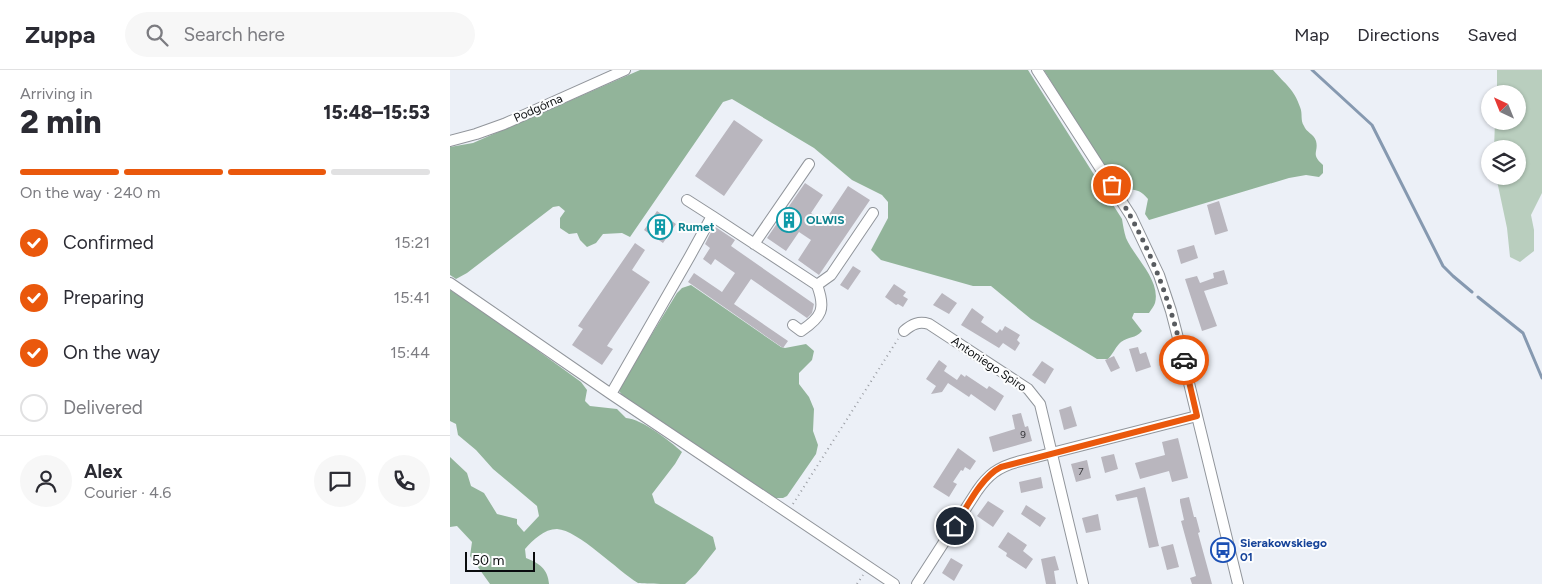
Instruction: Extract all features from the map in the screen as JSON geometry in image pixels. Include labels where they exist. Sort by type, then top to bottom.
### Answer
[{"type":"street","name":"Podgórna","points":[[450,141],[504,124],[625,70]]},
{"type":"street","points":[[1037,70],[1126,208],[1144,240],[1159,275],[1171,310],[1238,584]]},
{"type":"street","points":[[754,244],[809,164]]},
{"type":"street","points":[[687,200],[816,286],[822,303],[822,310],[818,317],[812,324],[801,331],[793,325]]},
{"type":"street","points":[[816,286],[831,275],[874,213]]},
{"type":"street","points":[[610,394],[712,216]]},
{"type":"street","points":[[450,283],[610,394],[894,584]]},
{"type":"street","name":"Antoniego Spiro","points":[[904,331],[916,323],[924,322],[929,324],[1028,389],[1040,404],[1083,584]]},
{"type":"street","points":[[917,584],[977,491],[996,469],[1008,464],[1197,416]]},
{"type":"path","points":[[787,512],[904,331]]},
{"type":"green space","points":[[640,70],[1028,70],[1122,219],[1126,238],[1151,277],[1156,294],[1155,304],[1149,313],[1134,313],[1132,318],[1142,331],[1121,342],[1108,359],[1097,359],[1031,319],[991,286],[973,286],[881,260],[871,250],[888,218],[888,202],[882,195],[852,180],[814,148],[732,99],[723,102],[630,237],[622,233],[603,234],[596,243],[587,247],[580,240],[577,233],[569,234],[560,228],[560,218],[565,211],[559,206],[553,207],[467,273],[456,279],[450,275],[450,147],[473,143]]},
{"type":"green space","points":[[1044,70],[1273,70],[1289,87],[1298,101],[1303,124],[1316,141],[1316,155],[1323,165],[1323,173],[1319,177],[1306,175],[1289,178],[1149,220],[1145,214],[1148,199],[1137,190],[1115,186]]},
{"type":"green space","points":[[1497,70],[1542,70],[1542,193],[1531,215],[1534,230],[1534,251],[1520,262],[1510,257],[1507,228],[1498,185],[1526,185],[1526,140],[1494,140],[1495,130],[1526,130],[1526,85],[1497,85]]},
{"type":"green space","points":[[691,285],[781,347],[806,344],[814,351],[812,360],[799,373],[799,384],[809,397],[814,409],[813,431],[818,445],[816,454],[787,496],[783,498],[775,498],[624,397],[619,391],[677,293],[682,288]]},
{"type":"green space","points":[[450,290],[482,310],[581,382],[587,390],[585,401],[590,406],[617,409],[626,418],[640,422],[655,431],[682,452],[652,494],[655,503],[713,537],[716,549],[696,574],[685,584],[638,583],[576,536],[566,531],[552,529],[543,533],[525,549],[526,558],[545,570],[549,584],[490,584],[470,556],[472,542],[457,526],[450,527],[450,457],[467,473],[471,486],[484,493],[497,514],[517,519],[517,524],[524,532],[539,516],[537,506],[493,469],[476,450],[458,435],[456,424],[450,421]]},
{"type":"building","points":[[734,120],[763,140],[724,196],[695,176]]},
{"type":"building","points":[[805,183],[823,195],[811,213],[824,222],[848,186],[870,200],[819,275],[798,260],[811,240],[799,232],[786,251],[767,238]]},
{"type":"building","points":[[1219,201],[1228,231],[1215,235],[1207,205]]},
{"type":"building","name":"Rumet","points":[[657,211],[676,224],[663,243],[644,230]]},
{"type":"building","points":[[714,226],[735,240],[731,246],[814,304],[812,313],[807,318],[751,279],[734,304],[788,341],[783,348],[688,282],[694,273],[722,292],[735,273],[715,259],[711,265],[703,259],[710,248],[705,244]]},
{"type":"building","points":[[635,243],[645,250],[632,270],[650,282],[607,346],[613,349],[602,365],[572,345],[583,329],[578,326]]},
{"type":"building","points":[[1194,245],[1198,258],[1181,264],[1177,250]]},
{"type":"building","points":[[853,266],[861,271],[848,290],[840,285]]},
{"type":"building","points":[[1224,270],[1228,284],[1204,291],[1217,326],[1202,331],[1185,279],[1197,276],[1200,283],[1214,278],[1213,273]]},
{"type":"building","points":[[894,284],[906,292],[903,296],[908,299],[903,307],[898,304],[896,305],[885,297]]},
{"type":"building","points":[[942,293],[957,303],[949,314],[933,305]]},
{"type":"building","points":[[972,308],[984,317],[981,322],[997,333],[1000,329],[1002,331],[1005,326],[1020,335],[1017,340],[1020,343],[1015,351],[1003,343],[999,348],[961,325]]},
{"type":"building","points":[[1138,347],[1140,354],[1146,352],[1151,367],[1136,372],[1129,349]]},
{"type":"building","points":[[1114,356],[1120,368],[1111,372],[1105,360]]},
{"type":"building","points":[[939,360],[947,366],[944,371],[957,380],[961,374],[965,377],[966,375],[987,389],[989,386],[1004,396],[995,411],[971,394],[969,397],[948,383],[942,392],[931,394],[936,386],[926,379]]},
{"type":"building","points":[[1042,361],[1054,369],[1045,384],[1032,375]]},
{"type":"building","points":[[1071,406],[1077,426],[1064,430],[1059,410]]},
{"type":"building","points":[[1021,413],[1025,427],[1028,426],[1032,441],[993,452],[989,437],[1015,429],[1012,415]]},
{"type":"building","points":[[1178,438],[1188,478],[1172,482],[1169,471],[1140,479],[1135,463],[1165,455],[1162,442]]},
{"type":"building","points":[[958,448],[976,461],[970,470],[965,467],[963,471],[961,470],[953,482],[957,484],[949,497],[933,487]]},
{"type":"building","points":[[1114,454],[1118,469],[1105,473],[1101,457]]},
{"type":"building","points":[[1087,460],[1091,478],[1076,482],[1071,464]]},
{"type":"building","points":[[1041,477],[1043,488],[1021,493],[1019,482]]},
{"type":"building","points":[[1145,487],[1159,546],[1149,548],[1137,497],[1117,501],[1115,495]]},
{"type":"building","points":[[1189,497],[1200,532],[1198,533],[1212,584],[1192,584],[1190,578],[1196,576],[1181,521],[1184,520],[1180,502],[1180,499]]},
{"type":"building","points":[[988,501],[1004,511],[993,527],[977,516]]},
{"type":"building","points":[[1026,505],[1046,518],[1040,527],[1021,514]]},
{"type":"building","points":[[1098,514],[1101,530],[1086,533],[1082,518]]},
{"type":"building","points":[[1008,532],[1027,545],[1023,551],[1033,559],[1026,569],[1006,556],[1007,553],[998,547]]},
{"type":"building","points":[[1173,544],[1179,567],[1167,570],[1161,547]]},
{"type":"building","points":[[1055,556],[1059,570],[1054,571],[1056,584],[1046,584],[1041,559]]},
{"type":"building","points":[[951,558],[963,565],[954,581],[942,573]]},
{"type":"waterway","points":[[1312,70],[1372,125],[1443,266],[1472,292]]},
{"type":"waterway","points":[[1478,297],[1523,333],[1542,378]]},
{"type":"way so far","points":[[1112,185],[1144,240],[1159,275],[1171,310],[1184,360]]},
{"type":"place","name":"OLWIS","points":[[789,220]]},
{"type":"place","name":"Rumet","points":[[660,227]]},
{"type":"place","name":"Sierakowskiego 01","points":[[1223,550]]},
{"type":"route","points":[[955,526],[984,481],[996,469],[1197,416],[1184,360]]}]
